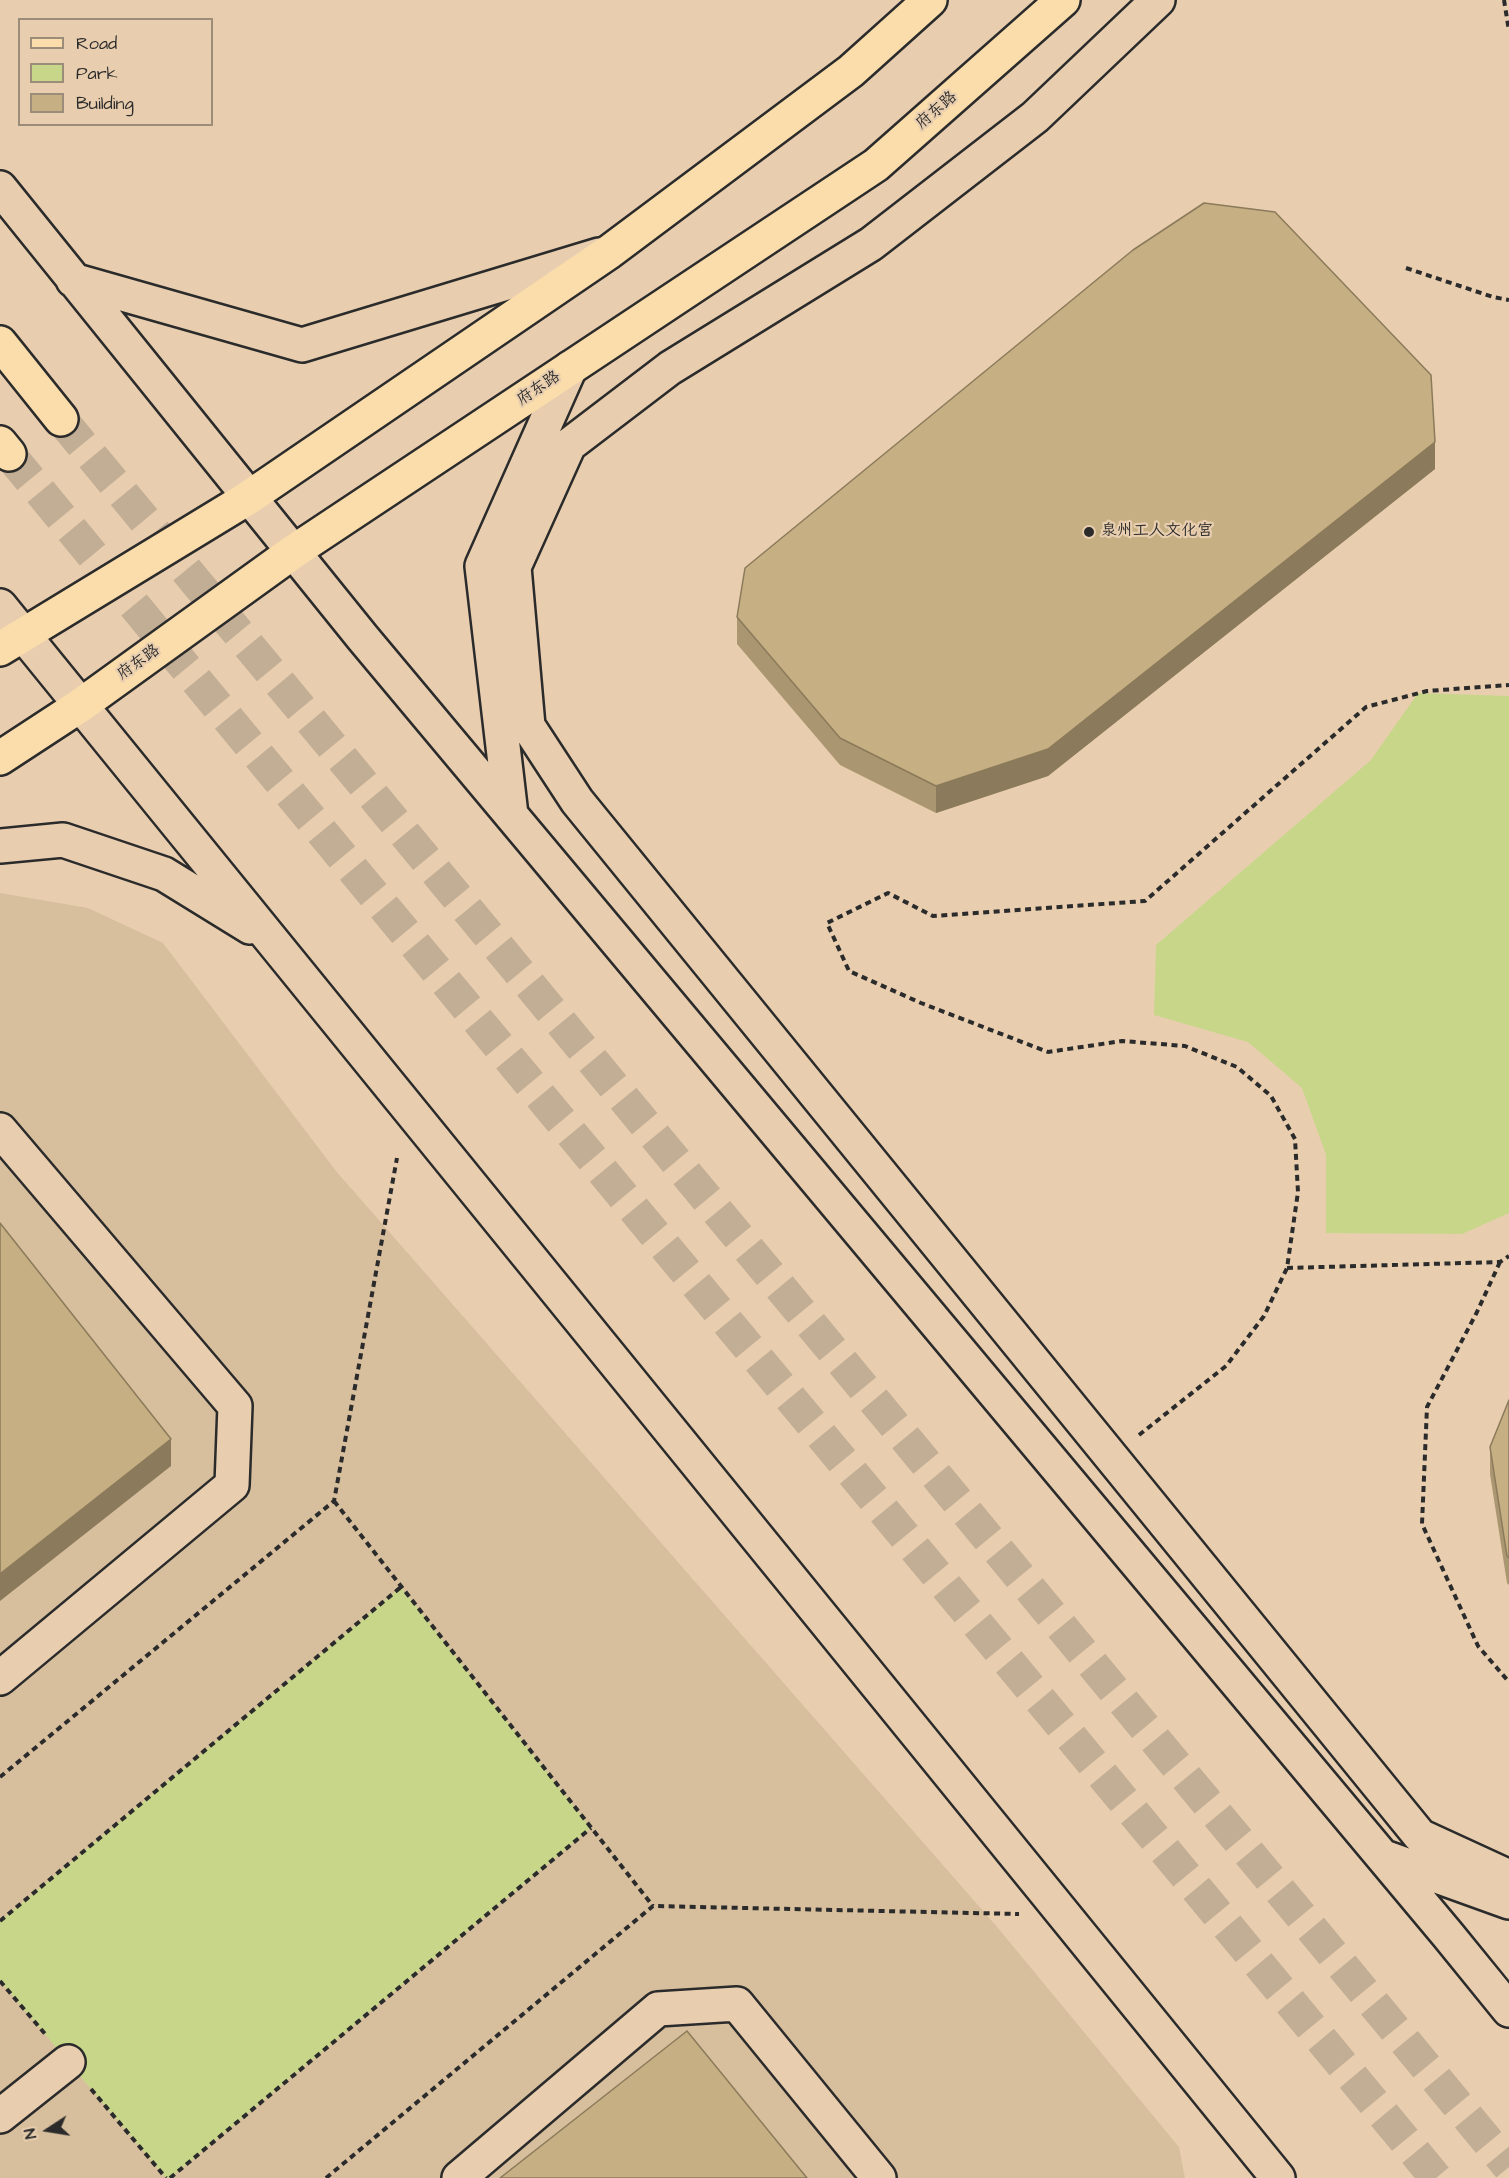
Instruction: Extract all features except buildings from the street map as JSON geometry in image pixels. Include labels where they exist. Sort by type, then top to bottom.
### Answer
[{"type":"main road","points":[[12,641],[248,498],[609,252],[851,71],[930,0]]},
{"type":"main road","name":"府东路","points":[[0,758],[81,705],[293,552],[876,165],[1063,0]]},
{"type":"main road","points":[[0,343],[61,419]]},
{"type":"street","points":[[1158,0],[1035,117],[871,244],[670,368],[569,445],[514,567],[528,726],[577,801],[1420,1836],[1509,1877]]},
{"type":"street","points":[[0,188],[248,498],[1383,1856],[1509,2010]]},
{"type":"street","points":[[74,280],[302,345],[609,252]]},
{"type":"street","points":[[511,815],[482,566],[570,368]]},
{"type":"street","points":[[0,606],[12,641],[81,705],[1275,2176]]},
{"type":"street","points":[[0,846],[63,840],[164,874],[272,941]]},
{"type":"street","points":[[0,1130],[235,1406],[232,1485],[0,1678]]},
{"type":"street","points":[[1383,1856],[1509,1902]]},
{"type":"street","points":[[459,2178],[658,2009],[737,2004],[879,2178]]},
{"type":"street","points":[[0,2116],[68,2062]]},
{"type":"path","points":[[1504,0],[1509,31]]},
{"type":"path","points":[[1406,268],[1493,297],[1509,300]]},
{"type":"path","points":[[1111,1457],[1226,1366],[1264,1316],[1287,1269],[1298,1192],[1295,1139],[1271,1096],[1237,1067],[1185,1046],[1122,1041],[1048,1052],[921,1003],[849,970],[827,923],[888,893],[933,916],[1145,901],[1366,707],[1427,691],[1509,685]]},
{"type":"path","points":[[1509,1256],[1500,1262],[1477,1312],[1427,1407],[1422,1524],[1478,1646],[1509,1682]]},
{"type":"path","points":[[1287,1269],[1500,1262]]},
{"type":"path","points":[[334,1501],[653,1906]]},
{"type":"path","points":[[0,1921],[401,1587]]},
{"type":"path","points":[[170,2178],[591,1828]]},
{"type":"shaded area","points":[[0,893],[88,908],[163,943],[336,1171],[998,1928],[1179,2147],[1185,2178],[0,2178]]},
{"type":"green space","points":[[1418,693],[1509,696],[1509,1213],[1462,1234],[1326,1233],[1326,1155],[1302,1088],[1248,1042],[1154,1015],[1156,945],[1371,760]]},
{"type":"green space","points":[[401,1587],[591,1828],[170,2178],[166,2178],[0,1981],[0,1921]]},
{"type":"tunnel","points":[[61,419],[1509,2167]]},
{"type":"tunnel","points":[[9,454],[1436,2178]]},
{"type":"place","name":"泉州工人文化宫","points":[[1089,532]]}]
